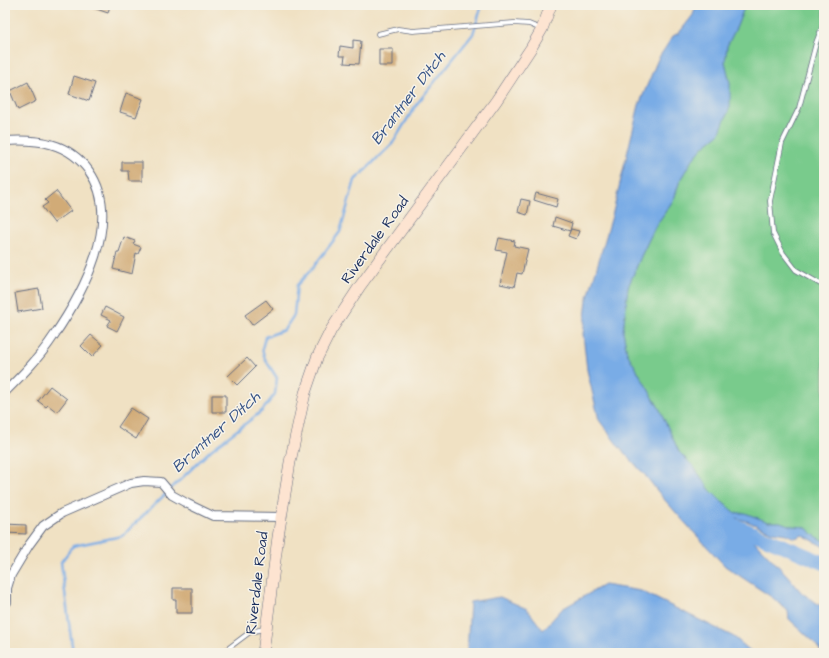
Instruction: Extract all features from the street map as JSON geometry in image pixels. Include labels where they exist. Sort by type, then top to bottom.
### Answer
[{"type":"street","name":"Riverdale Road","points":[[263,653],[290,462],[309,379],[323,344],[360,286],[496,101],[542,29],[551,5]]},
{"type":"street","points":[[5,141],[36,141],[54,145],[73,155],[88,170],[98,188],[102,208],[101,231],[91,271],[71,310],[53,338],[5,392]]},
{"type":"street","name":"Riverdale Road","points":[[5,604],[7,602],[11,575],[29,545],[43,526],[62,513],[131,483],[144,481],[161,482],[172,495],[213,516],[281,518]]},
{"type":"lane","points":[[824,22],[816,43],[800,108],[782,143],[770,200],[773,233],[783,253],[796,270],[824,286]]},
{"type":"lane","points":[[378,34],[398,29],[413,31],[472,25],[514,23],[528,24],[542,29]]},
{"type":"lane","points":[[222,653],[250,632],[266,628]]},
{"type":"green space","points":[[745,5],[824,5],[824,541],[805,527],[791,526],[780,522],[768,522],[745,513],[735,513],[710,490],[693,466],[679,452],[659,408],[627,353],[623,331],[628,287],[655,227],[674,199],[680,180],[692,160],[704,146],[719,134],[730,83],[725,62],[727,46]]},
{"type":"water","points":[[696,5],[745,5],[727,46],[725,62],[730,83],[730,107],[719,134],[704,146],[692,160],[680,180],[674,199],[655,227],[628,287],[623,331],[627,353],[659,408],[679,452],[693,466],[710,490],[722,502],[735,513],[745,513],[768,522],[780,522],[791,526],[805,527],[824,541],[824,547],[803,535],[795,538],[786,534],[772,532],[736,518],[755,542],[802,593],[824,608],[824,653],[822,653],[814,642],[789,619],[788,611],[773,598],[725,566],[619,447],[599,420],[587,370],[583,334],[587,301],[612,216],[639,105],[658,59],[673,36],[679,33],[693,15]]},
{"type":"water","points":[[604,585],[641,591],[734,637],[753,653],[467,653],[470,602],[500,597],[527,609],[543,630],[562,609]]},
{"type":"building","points":[[88,5],[110,5],[108,13]]},
{"type":"building","points":[[353,40],[361,41],[359,64],[344,63],[345,56],[339,56],[340,46],[353,48]]},
{"type":"building","points":[[379,49],[393,49],[393,66],[379,66]]},
{"type":"building","points":[[74,76],[95,83],[89,101],[69,94]]},
{"type":"building","points":[[28,82],[36,101],[18,110],[10,91]]},
{"type":"building","points":[[126,93],[143,99],[136,117],[120,112]]},
{"type":"building","points":[[122,162],[142,162],[142,181],[129,181],[128,171],[122,171]]},
{"type":"building","points":[[56,191],[71,211],[54,223],[42,207],[48,203],[45,200]]},
{"type":"building","points":[[536,193],[558,199],[556,207],[534,200]]},
{"type":"building","points":[[521,199],[530,201],[527,215],[518,212]]},
{"type":"building","points":[[555,217],[572,223],[570,231],[553,226]]},
{"type":"building","points":[[571,229],[579,231],[576,239],[568,236]]},
{"type":"building","points":[[124,237],[135,241],[133,244],[141,247],[138,254],[136,253],[132,274],[113,269],[117,252],[119,252]]},
{"type":"building","points":[[499,238],[515,241],[514,246],[528,249],[522,274],[517,273],[514,287],[500,284],[507,252],[496,250]]},
{"type":"building","points":[[39,289],[42,308],[18,312],[15,293]]},
{"type":"building","points":[[266,300],[273,309],[252,325],[245,315]]},
{"type":"building","points":[[105,307],[124,317],[117,331],[107,326],[111,320],[101,315]]},
{"type":"building","points":[[91,335],[103,345],[92,357],[81,346]]},
{"type":"building","points":[[247,358],[255,367],[237,385],[228,376]]},
{"type":"building","points":[[50,386],[67,399],[57,412],[48,405],[46,407],[38,401]]},
{"type":"building","points":[[212,395],[226,395],[226,412],[212,412]]},
{"type":"building","points":[[131,408],[148,419],[136,439],[118,427]]},
{"type":"building","points":[[5,524],[26,525],[26,534],[5,533]]},
{"type":"building","points":[[173,588],[192,588],[192,613],[176,613],[176,600],[173,600]]},
{"type":"waterway","name":"Brantner Ditch","points":[[73,653],[61,562],[73,546],[122,536],[211,450],[262,411],[275,394],[277,378],[265,359],[262,349],[265,337],[284,330],[294,315],[297,285],[311,270],[340,232],[355,180],[392,144],[416,105],[473,34],[482,5]]},
{"type":"waterway","points":[[727,522],[824,563]]}]
